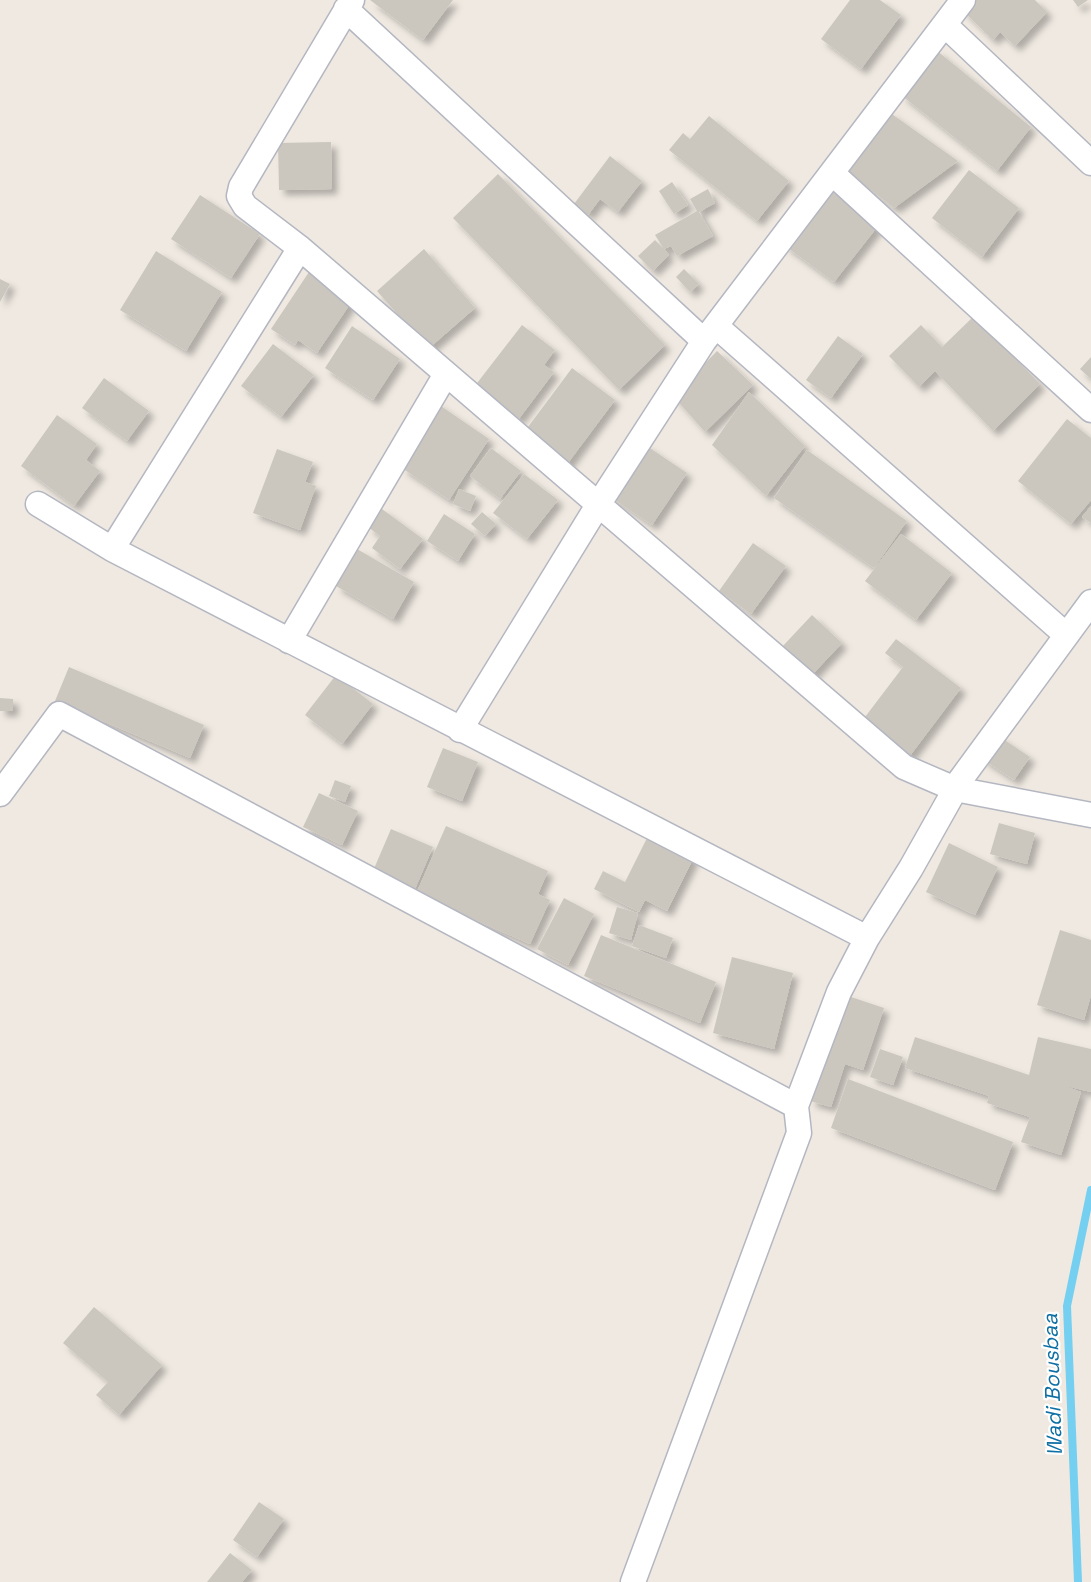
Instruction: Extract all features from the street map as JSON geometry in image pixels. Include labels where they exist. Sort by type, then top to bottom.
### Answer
[{"type":"street","points":[[460,730],[598,505],[710,334],[963,0]]},
{"type":"street","points":[[1065,634],[710,334],[349,4],[241,187],[239,196],[245,206],[300,248],[904,767],[955,789],[1091,815]]},
{"type":"street","points":[[945,25],[1091,163]]},
{"type":"street","points":[[832,173],[1091,410]]},
{"type":"street","points":[[112,549],[300,248]]},
{"type":"street","points":[[289,641],[446,374]]},
{"type":"street","points":[[38,504],[112,549],[867,938]]},
{"type":"street","points":[[633,1582],[799,1133],[796,1106],[839,992],[867,938],[911,868],[955,789],[1065,634],[1091,602]]},
{"type":"street","points":[[0,794],[59,714],[796,1106]]},
{"type":"building","points":[[370,0],[453,0],[423,40]]},
{"type":"building","points":[[850,0],[880,0],[901,15],[861,69],[821,39]]},
{"type":"building","points":[[971,0],[1035,0],[1047,12],[1015,46],[1000,32],[993,40],[962,10]]},
{"type":"building","points":[[1073,0],[1088,0],[1078,7]]},
{"type":"building","points":[[936,50],[1031,127],[997,171],[901,95]]},
{"type":"building","points":[[889,112],[958,161],[894,208],[845,170]]},
{"type":"building","points":[[709,116],[789,181],[757,221],[669,150],[683,133],[690,139]]},
{"type":"building","points":[[331,142],[332,189],[279,190],[278,143]]},
{"type":"building","points":[[610,156],[642,181],[618,212],[600,199],[588,215],[574,204]]},
{"type":"building","points":[[969,170],[1019,208],[982,257],[932,218]]},
{"type":"building","points":[[498,174],[665,345],[619,390],[453,218]]},
{"type":"building","points":[[672,182],[688,205],[674,214],[659,191]]},
{"type":"building","points":[[826,187],[878,226],[834,282],[784,245]]},
{"type":"building","points":[[708,189],[715,203],[699,212],[713,236],[677,256],[671,246],[664,249],[655,235],[697,211],[690,199]]},
{"type":"building","points":[[200,195],[260,234],[231,278],[171,239]]},
{"type":"building","points":[[655,240],[669,255],[653,271],[638,256]]},
{"type":"building","points":[[424,249],[475,308],[428,349],[377,291]]},
{"type":"building","points":[[156,251],[222,292],[186,351],[120,310]]},
{"type":"building","points":[[684,269],[699,284],[690,292],[676,277]]},
{"type":"building","points":[[309,272],[352,301],[317,353],[298,340],[295,345],[271,329]]},
{"type":"building","points":[[0,279],[10,284],[0,302]]},
{"type":"building","points":[[974,316],[1040,384],[993,431],[935,371],[919,387],[889,356],[921,325],[942,347]]},
{"type":"building","points":[[522,325],[555,350],[544,365],[554,372],[518,420],[474,387]]},
{"type":"building","points":[[352,326],[400,359],[373,400],[325,368]]},
{"type":"building","points":[[838,336],[863,354],[831,398],[806,380]]},
{"type":"building","points":[[273,344],[314,375],[281,417],[241,386]]},
{"type":"building","points":[[717,351],[753,385],[705,432],[673,396]]},
{"type":"building","points":[[1091,357],[1091,379],[1080,369]]},
{"type":"building","points":[[572,368],[615,400],[565,467],[522,435]]},
{"type":"building","points":[[104,378],[149,411],[127,441],[82,408]]},
{"type":"building","points":[[749,392],[805,446],[766,496],[712,445]]},
{"type":"building","points":[[435,402],[489,439],[449,500],[402,468]]},
{"type":"building","points":[[57,415],[97,444],[86,460],[100,471],[74,506],[21,466]]},
{"type":"building","points":[[1067,419],[1091,438],[1091,500],[1071,524],[1018,481]]},
{"type":"building","points":[[644,444],[687,473],[652,525],[609,496]]},
{"type":"building","points":[[491,448],[521,471],[500,499],[470,476]]},
{"type":"building","points":[[277,449],[313,462],[305,482],[316,486],[300,530],[253,513]]},
{"type":"building","points":[[807,450],[907,521],[874,568],[774,498]]},
{"type":"building","points":[[524,474],[558,500],[527,539],[493,513]]},
{"type":"building","points":[[459,489],[476,496],[470,511],[453,504]]},
{"type":"building","points":[[1091,506],[1091,523],[1082,517]]},
{"type":"building","points":[[382,509],[423,539],[400,569],[372,548],[380,536],[368,527]]},
{"type":"building","points":[[482,512],[496,524],[485,536],[471,524]]},
{"type":"building","points":[[444,514],[475,534],[458,561],[427,541]]},
{"type":"building","points":[[901,534],[952,573],[916,620],[865,581]]},
{"type":"building","points":[[753,543],[786,566],[751,614],[719,591]]},
{"type":"building","points":[[357,549],[414,582],[393,619],[336,586]]},
{"type":"building","points":[[812,615],[842,643],[811,676],[781,648]]},
{"type":"building","points":[[896,639],[961,688],[909,757],[862,721],[903,667],[885,653]]},
{"type":"building","points":[[69,667],[204,725],[190,758],[55,701]]},
{"type":"building","points":[[336,675],[373,704],[342,744],[305,715]]},
{"type":"building","points":[[0,698],[13,699],[13,711],[0,711]]},
{"type":"building","points":[[997,735],[1030,757],[1014,780],[981,758]]},
{"type":"building","points":[[443,748],[478,762],[462,801],[427,787]]},
{"type":"building","points":[[335,780],[351,786],[345,802],[329,796]]},
{"type":"building","points":[[319,793],[358,811],[342,845],[303,827]]},
{"type":"building","points":[[999,823],[1035,833],[1027,864],[990,854]]},
{"type":"building","points":[[446,826],[548,871],[538,894],[550,900],[530,944],[416,894]]},
{"type":"building","points":[[391,829],[433,847],[415,889],[373,871]]},
{"type":"building","points":[[649,834],[694,857],[667,911],[645,900],[639,912],[594,889],[603,871],[625,882]]},
{"type":"building","points":[[949,843],[998,867],[975,915],[926,892]]},
{"type":"building","points":[[564,898],[594,914],[568,965],[537,949]]},
{"type":"building","points":[[617,907],[638,913],[631,940],[609,933]]},
{"type":"building","points":[[639,925],[673,938],[666,958],[632,946]]},
{"type":"building","points":[[1060,930],[1091,940],[1091,995],[1084,1020],[1037,1005]]},
{"type":"building","points":[[601,935],[716,982],[700,1023],[584,976]]},
{"type":"building","points":[[732,957],[793,973],[774,1049],[713,1033]]},
{"type":"building","points":[[845,995],[884,1008],[863,1070],[845,1064],[831,1107],[810,1101]]},
{"type":"building","points":[[915,1037],[1029,1075],[1038,1037],[1091,1049],[1091,1092],[1062,1085],[1081,1092],[1061,1155],[1021,1142],[1030,1117],[987,1103],[989,1096],[905,1068]]},
{"type":"building","points":[[880,1049],[903,1057],[893,1085],[870,1077]]},
{"type":"building","points":[[848,1079],[1013,1142],[995,1190],[831,1128]]},
{"type":"building","points":[[94,1307],[162,1365],[119,1415],[96,1395],[108,1382],[63,1343]]},
{"type":"building","points":[[259,1502],[284,1519],[257,1557],[233,1540]]},
{"type":"building","points":[[230,1553],[252,1570],[242,1582],[207,1582]]},
{"type":"waterway","name":"Wadi Bousbaa","points":[[1078,1582],[1067,1306],[1091,1190]]}]
